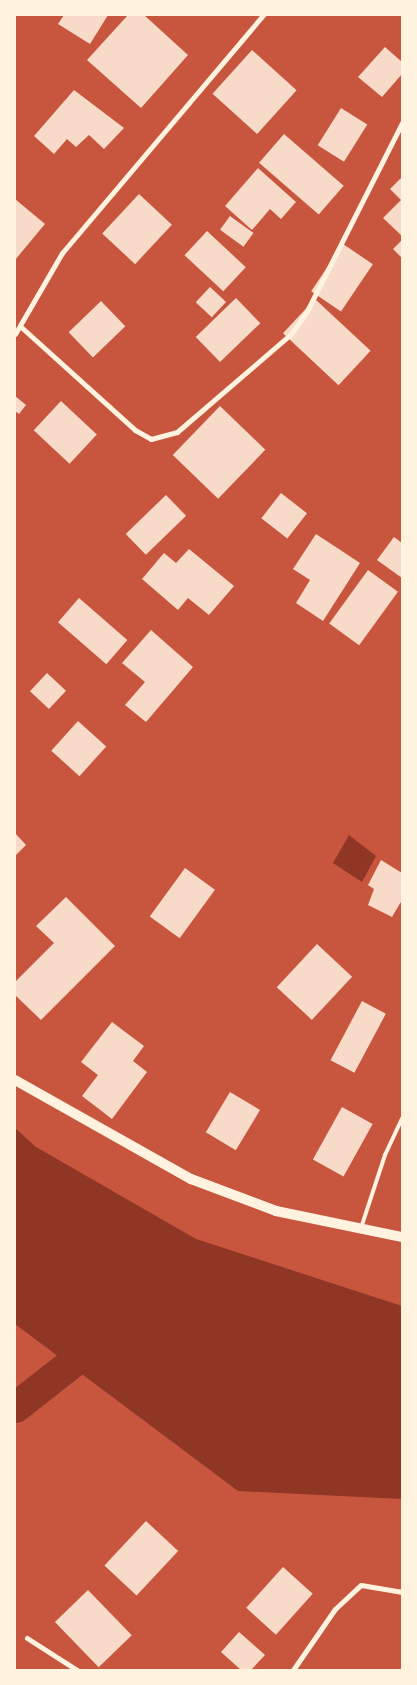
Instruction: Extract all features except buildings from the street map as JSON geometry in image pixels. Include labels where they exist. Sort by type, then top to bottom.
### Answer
[{"type":"main road","points":[[15,1080],[191,1179],[276,1212],[402,1237]]},
{"type":"street","points":[[15,334],[62,253],[263,15]]},
{"type":"street","points":[[20,326],[135,430],[151,439],[177,432],[271,353],[302,319],[402,123]]},
{"type":"street","points":[[293,1670],[334,1609],[361,1584],[402,1592]]},
{"type":"street","points":[[27,1638],[77,1670]]},
{"type":"lane","points":[[361,1228],[385,1155],[402,1118]]},
{"type":"shaded area","points":[[349,835],[376,856],[362,882],[333,863]]},
{"type":"shaded area","points":[[15,1128],[36,1147],[196,1239],[402,1306],[402,1499],[238,1491],[15,1324]]},
{"type":"waterway","points":[[15,1407],[103,1338]]}]
